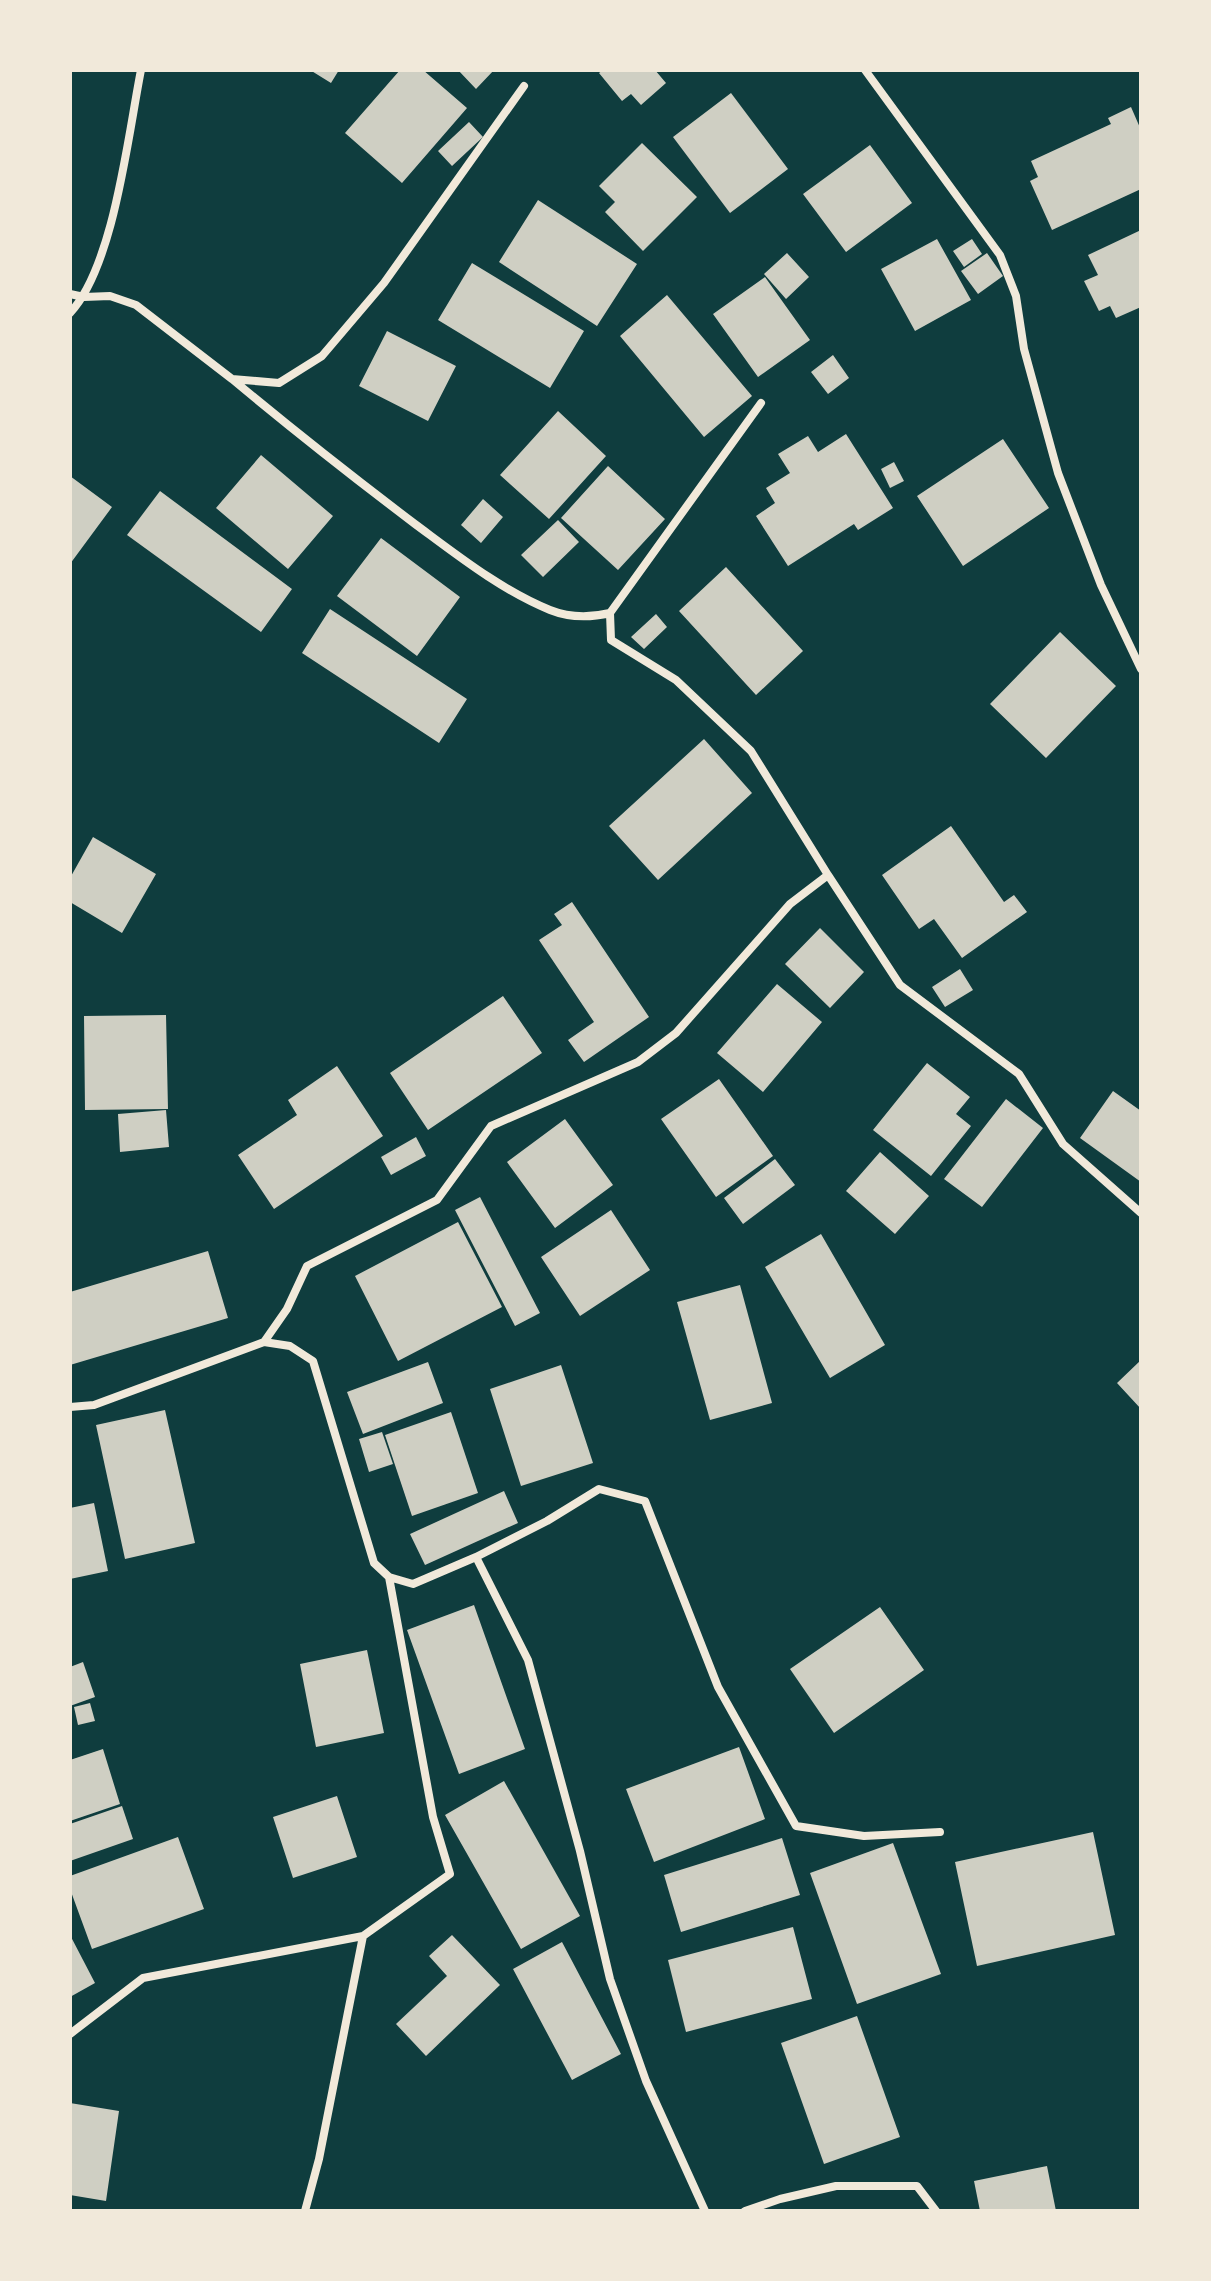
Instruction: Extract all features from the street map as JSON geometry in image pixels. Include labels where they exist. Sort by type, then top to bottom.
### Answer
[{"type":"street","points":[[70,313],[84,297],[112,220],[141,70]]},
{"type":"street","points":[[865,70],[1000,255],[1016,296],[1024,349],[1058,473],[1101,585],[1141,669]]},
{"type":"street","points":[[232,379],[279,383],[322,356],[384,283],[524,86]]},
{"type":"street","points":[[70,294],[110,296],[136,305],[452,552],[522,597],[552,611],[587,618],[610,613]]},
{"type":"street","points":[[761,403],[610,613],[611,640],[676,680],[751,751],[900,985],[1019,1074],[1063,1144],[1141,1213]]},
{"type":"street","points":[[264,1342],[287,1309],[307,1266],[437,1200],[491,1126],[638,1062],[676,1033],[790,904],[828,875]]},
{"type":"street","points":[[70,1407],[94,1405],[264,1342],[290,1346],[313,1361],[374,1563],[389,1577],[413,1584],[547,1521],[599,1489],[645,1501],[718,1687],[796,1826],[864,1836],[940,1832]]},
{"type":"street","points":[[476,1557],[528,1660],[580,1851],[610,1979],[646,2081],[705,2211]]},
{"type":"street","points":[[70,2034],[143,1978],[363,1936],[450,1874],[433,1817],[389,1577]]},
{"type":"street","points":[[305,2211],[319,2159],[363,1936]]},
{"type":"street","points":[[745,2211],[836,2186],[917,2186],[936,2211]]},
{"type":"building","points":[[310,70],[339,70],[331,83]]},
{"type":"building","points":[[400,70],[423,70],[467,108],[402,183],[345,133]]},
{"type":"building","points":[[458,70],[494,70],[476,89]]},
{"type":"building","points":[[603,70],[655,70],[666,83],[641,105],[631,94],[622,101],[599,73]]},
{"type":"building","points":[[731,93],[788,169],[730,213],[673,137]]},
{"type":"building","points":[[1131,107],[1141,130],[1141,189],[1052,230],[1030,181],[1038,177],[1031,161],[1111,124],[1108,118]]},
{"type":"building","points":[[469,122],[483,137],[452,166],[438,151]]},
{"type":"building","points":[[642,143],[697,197],[643,251],[605,212],[615,202],[599,186]]},
{"type":"building","points":[[870,145],[912,203],[846,252],[803,194]]},
{"type":"building","points":[[538,200],[637,264],[597,326],[499,262]]},
{"type":"building","points":[[1141,230],[1141,307],[1116,318],[1110,306],[1099,311],[1084,281],[1098,275],[1088,255]]},
{"type":"building","points":[[937,239],[971,300],[915,331],[881,269]]},
{"type":"building","points":[[972,239],[982,254],[964,267],[953,251]]},
{"type":"building","points":[[787,253],[809,277],[786,299],[764,274]]},
{"type":"building","points":[[987,253],[1003,276],[978,294],[961,271]]},
{"type":"building","points":[[472,263],[584,331],[550,388],[438,320]]},
{"type":"building","points":[[765,277],[810,340],[758,377],[713,314]]},
{"type":"building","points":[[667,295],[752,396],[704,437],[620,336]]},
{"type":"building","points":[[387,331],[456,366],[428,421],[359,386]]},
{"type":"building","points":[[833,355],[849,378],[828,394],[811,372]]},
{"type":"building","points":[[558,411],[606,456],[549,519],[500,475]]},
{"type":"building","points":[[846,434],[893,508],[858,530],[854,524],[788,566],[756,516],[775,503],[766,488],[790,473],[778,454],[808,436],[818,452]]},
{"type":"building","points":[[1003,439],[1049,508],[963,566],[917,496]]},
{"type":"building","points":[[261,455],[333,516],[288,569],[216,508]]},
{"type":"building","points":[[894,462],[904,481],[890,488],[881,469]]},
{"type":"building","points":[[608,466],[665,519],[618,570],[561,518]]},
{"type":"building","points":[[70,476],[112,507],[70,564]]},
{"type":"building","points":[[160,491],[292,589],[261,632],[127,535]]},
{"type":"building","points":[[483,499],[503,517],[481,543],[461,525]]},
{"type":"building","points":[[558,520],[579,542],[543,577],[521,555]]},
{"type":"building","points":[[381,538],[460,597],[417,656],[337,596]]},
{"type":"building","points":[[726,567],[803,651],[756,695],[679,611]]},
{"type":"building","points":[[330,609],[467,699],[439,743],[302,653]]},
{"type":"building","points":[[656,614],[667,627],[644,649],[631,637]]},
{"type":"building","points":[[1060,632],[1116,686],[1046,758],[990,704]]},
{"type":"building","points":[[704,739],[752,793],[658,880],[609,826]]},
{"type":"building","points":[[951,826],[1004,902],[1014,895],[1027,912],[962,958],[934,919],[919,929],[882,875]]},
{"type":"building","points":[[93,837],[156,874],[122,933],[70,902],[70,878]]},
{"type":"building","points":[[572,902],[649,1017],[584,1062],[568,1040],[594,1022],[539,940],[562,925],[554,914]]},
{"type":"building","points":[[820,928],[864,972],[830,1008],[785,964]]},
{"type":"building","points":[[960,969],[973,990],[945,1007],[932,987]]},
{"type":"building","points":[[777,984],[822,1022],[763,1092],[717,1053]]},
{"type":"building","points":[[503,996],[542,1053],[428,1130],[390,1073]]},
{"type":"building","points":[[166,1015],[168,1109],[85,1110],[84,1016]]},
{"type":"building","points":[[927,1063],[970,1097],[956,1114],[971,1126],[931,1176],[873,1130]]},
{"type":"building","points":[[337,1066],[383,1136],[274,1209],[238,1155],[297,1115],[288,1100]]},
{"type":"building","points":[[719,1079],[773,1156],[716,1197],[661,1119]]},
{"type":"building","points":[[1113,1091],[1141,1111],[1141,1182],[1080,1138]]},
{"type":"building","points":[[1006,1099],[1043,1128],[982,1207],[944,1179]]},
{"type":"building","points":[[166,1110],[169,1147],[120,1152],[118,1114]]},
{"type":"building","points":[[565,1119],[613,1185],[555,1228],[507,1162]]},
{"type":"building","points":[[416,1137],[426,1156],[391,1175],[381,1157]]},
{"type":"building","points":[[880,1152],[929,1196],[895,1234],[846,1191]]},
{"type":"building","points":[[775,1159],[795,1185],[743,1224],[724,1198]]},
{"type":"building","points":[[480,1197],[540,1313],[515,1326],[455,1210]]},
{"type":"building","points":[[611,1210],[650,1270],[580,1316],[541,1257]]},
{"type":"building","points":[[458,1222],[502,1307],[398,1361],[355,1276]]},
{"type":"building","points":[[821,1234],[885,1345],[830,1378],[765,1267]]},
{"type":"building","points":[[208,1251],[228,1318],[70,1365],[70,1292]]},
{"type":"building","points":[[740,1285],[772,1403],[710,1420],[677,1302]]},
{"type":"building","points":[[1141,1360],[1141,1409],[1117,1383]]},
{"type":"building","points":[[428,1362],[443,1403],[363,1434],[347,1392]]},
{"type":"building","points":[[561,1365],[593,1463],[521,1486],[490,1389]]},
{"type":"building","points":[[165,1410],[195,1543],[125,1559],[96,1425]]},
{"type":"building","points":[[451,1412],[478,1493],[412,1516],[385,1435]]},
{"type":"building","points":[[382,1432],[393,1464],[369,1472],[359,1439]]},
{"type":"building","points":[[504,1491],[518,1523],[425,1565],[410,1534]]},
{"type":"building","points":[[94,1503],[108,1571],[70,1579],[70,1508]]},
{"type":"building","points":[[474,1605],[525,1749],[459,1774],[407,1630]]},
{"type":"building","points":[[880,1607],[924,1670],[834,1733],[790,1669]]},
{"type":"building","points":[[367,1650],[384,1733],[316,1747],[300,1664]]},
{"type":"building","points":[[83,1662],[95,1697],[70,1706],[70,1667]]},
{"type":"building","points":[[90,1703],[95,1721],[78,1725],[74,1707]]},
{"type":"building","points":[[739,1747],[765,1819],[654,1862],[626,1789]]},
{"type":"building","points":[[103,1749],[120,1804],[70,1821],[70,1760]]},
{"type":"building","points":[[504,1781],[580,1916],[521,1949],[445,1815]]},
{"type":"building","points":[[337,1796],[357,1857],[293,1878],[273,1817]]},
{"type":"building","points":[[122,1806],[133,1839],[70,1861],[70,1824]]},
{"type":"building","points":[[1093,1832],[1115,1935],[977,1966],[955,1862]]},
{"type":"building","points":[[178,1837],[204,1909],[92,1949],[70,1889],[70,1876]]},
{"type":"building","points":[[782,1838],[800,1895],[681,1932],[664,1875]]},
{"type":"building","points":[[893,1843],[941,1974],[857,2004],[810,1873]]},
{"type":"building","points":[[793,1927],[812,1999],[686,2032],[668,1960]]},
{"type":"building","points":[[70,1935],[95,1983],[70,1997]]},
{"type":"building","points":[[452,1935],[500,1985],[426,2056],[396,2024],[447,1976],[429,1956]]},
{"type":"building","points":[[562,1942],[621,2054],[572,2080],[513,1969]]},
{"type":"building","points":[[857,2016],[900,2137],[824,2164],[781,2043]]},
{"type":"building","points":[[70,2103],[119,2111],[106,2201],[70,2195]]},
{"type":"building","points":[[1047,2166],[1056,2211],[980,2211],[974,2181]]}]
